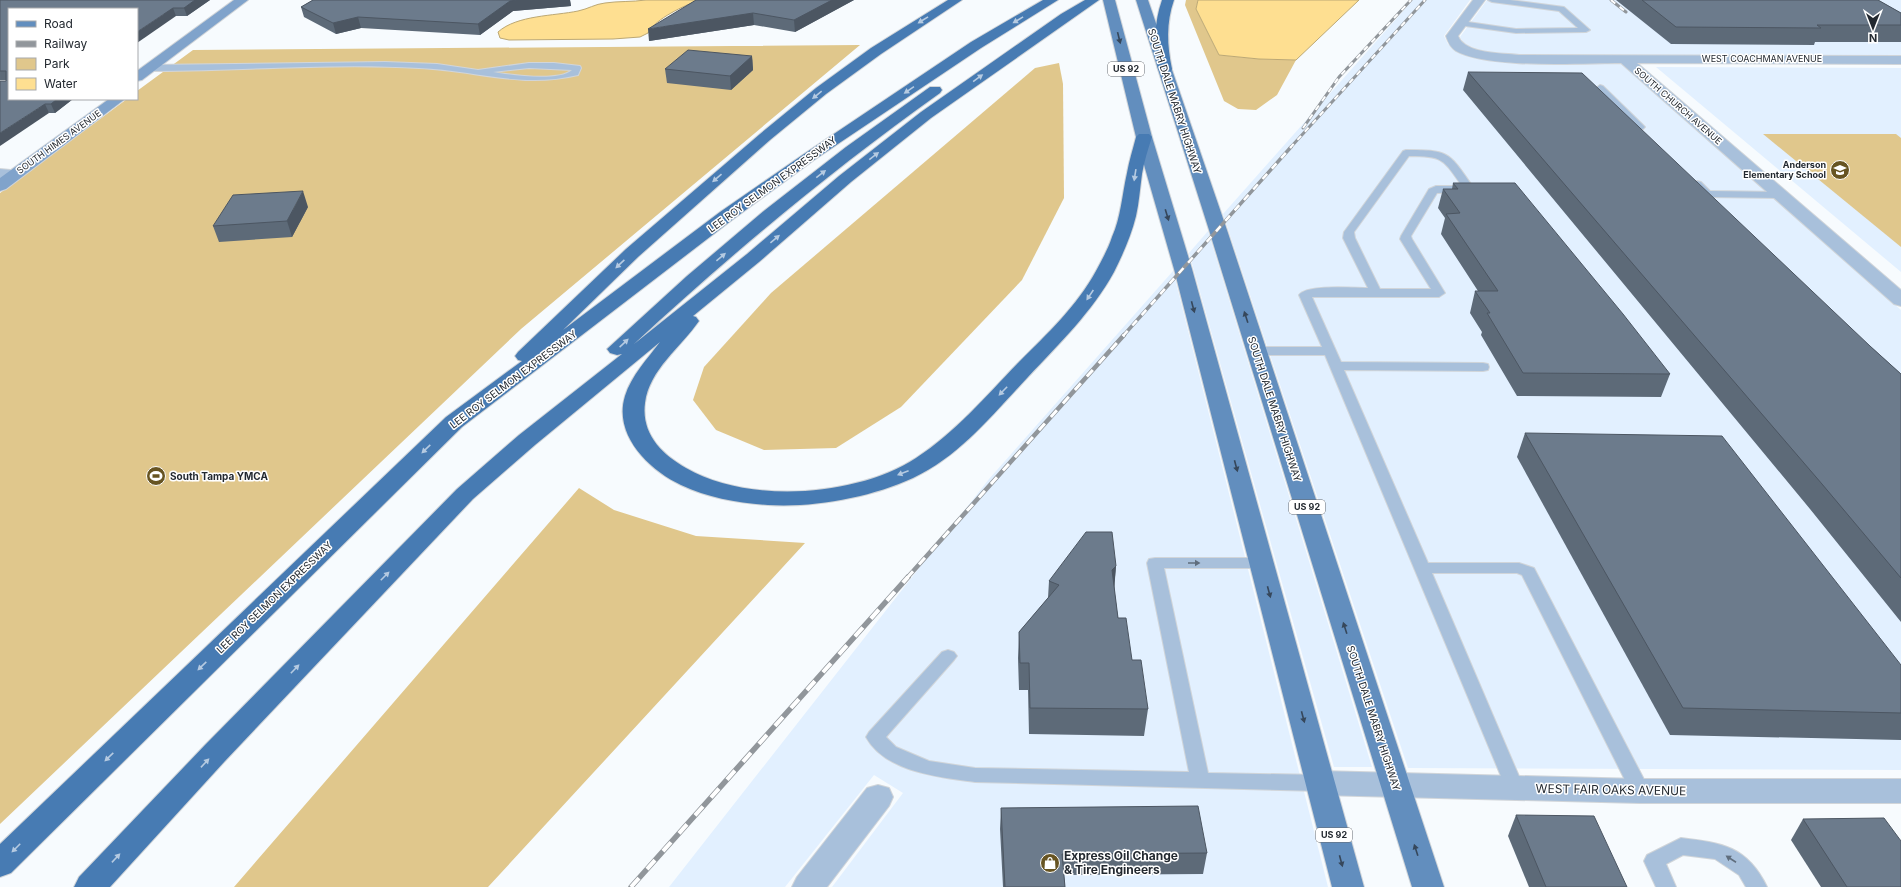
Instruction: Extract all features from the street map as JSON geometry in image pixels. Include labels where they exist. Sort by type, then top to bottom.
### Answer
[{"type":"highway","points":[[454,422],[632,253],[765,136],[821,91],[876,51],[956,0]]},
{"type":"highway","points":[[454,422],[624,283],[779,162],[880,91],[1024,0]]},
{"type":"highway","name":"LEE ROY SELMON EXPRESSWAY","points":[[0,864],[454,422],[726,216],[809,157],[976,45],[1064,7],[1093,0]]},
{"type":"highway","points":[[1165,69],[1161,31],[1163,14],[1168,0]]},
{"type":"highway","points":[[527,440],[549,413],[623,344],[689,284],[790,200],[881,129],[932,92],[981,59],[1064,7]]},
{"type":"highway","name":"LEE ROY SELMON EXPRESSWAY","points":[[90,887],[377,584],[465,494],[527,440],[752,258],[846,179],[1064,7]]},
{"type":"highway","points":[[752,258],[720,288],[689,321],[662,355],[637,392],[633,405],[634,418],[637,432],[643,444],[668,469],[709,487],[740,495],[775,498],[811,496],[845,491],[882,481],[913,469],[962,434],[1079,311],[1104,273],[1121,238],[1128,215],[1135,171],[1144,137]]},
{"type":"main road","name":"US 92","points":[[1110,0],[1144,137],[1183,269],[1348,887]]},
{"type":"main road","name":"SOUTH DALE MABRY HIGHWAY","points":[[1142,0],[1257,351],[1428,887]]},
{"type":"street","points":[[138,76],[242,0]]},
{"type":"street","points":[[1479,0],[1452,36],[1456,45],[1471,52],[1488,56],[1519,59],[1624,59]]},
{"type":"street","name":"WEST COACHMAN AVENUE","points":[[1624,59],[1901,60]]},
{"type":"street","name":"SOUTH CHURCH AVENUE","points":[[1624,59],[1901,300]]},
{"type":"street","name":"SOUTH HIMES AVENUE","points":[[0,186],[5,173],[96,100]]},
{"type":"street","name":"SOUTH HIMES AVENUE","points":[[5,173],[116,100]]},
{"type":"street","name":"WEST FAIR OAKS AVENUE","points":[[1320,783],[1640,791],[1901,791]]},
{"type":"street","points":[[808,887],[878,797]]},
{"type":"lane","points":[[1461,23],[1516,31],[1586,30],[1561,9],[1492,0]]},
{"type":"lane","points":[[148,68],[233,69],[318,64],[403,65],[451,68],[480,72],[539,80],[564,77],[575,73],[577,68],[551,66],[500,68],[480,72]]},
{"type":"lane","points":[[1600,88],[1645,133]]},
{"type":"lane","points":[[1376,292],[1349,238],[1349,232],[1406,153],[1436,153],[1445,156],[1468,187],[1465,189],[1436,189],[1433,191],[1406,236],[1406,239],[1439,292],[1376,292],[1313,292],[1305,295],[1337,366],[1515,788]]},
{"type":"lane","points":[[1690,178],[1718,205]]},
{"type":"lane","points":[[1707,194],[1780,195]]},
{"type":"lane","points":[[1257,351],[1330,351]]},
{"type":"lane","points":[[1337,366],[1483,367]]},
{"type":"lane","points":[[1200,779],[1155,563],[1261,563]]},
{"type":"lane","points":[[1423,568],[1519,568],[1528,572],[1640,791]]},
{"type":"lane","points":[[948,656],[875,737],[889,752],[927,768],[975,775],[1200,779],[1320,783]]},
{"type":"lane","points":[[1666,887],[1654,861],[1682,846],[1719,851],[1746,868],[1757,887]]},
{"type":"shaded area","points":[[1413,0],[1470,0],[1444,36],[1448,44],[1465,53],[1619,62],[1901,310],[1901,770],[1408,768],[1223,214]]},
{"type":"shaded area","points":[[1487,0],[1901,0],[1901,56],[1517,55],[1489,53],[1464,44],[1460,37]]},
{"type":"shaded area","name":"Anderson Elementary School","points":[[1656,67],[1901,68],[1901,272]]},
{"type":"shaded area","points":[[1208,231],[1372,767],[1334,767],[1189,253]]},
{"type":"shaded area","points":[[1173,271],[1328,887],[832,887],[903,793],[874,775],[785,887],[669,887],[989,479]]},
{"type":"green space","points":[[1186,0],[1198,0],[1196,9],[1219,55],[1259,59],[1296,60],[1277,95],[1256,110],[1238,109],[1224,101],[1185,5]]},
{"type":"green space","name":"South Tampa YMCA","points":[[860,45],[521,329],[0,824],[0,193],[126,100],[138,100],[138,90],[193,50]]},
{"type":"green space","points":[[1059,63],[1063,84],[1064,198],[1022,280],[901,407],[836,448],[764,450],[716,430],[693,400],[704,367],[771,293],[1035,68]]},
{"type":"green space","points":[[1763,134],[1896,134],[1901,138],[1901,247]]},
{"type":"green space","points":[[579,488],[614,510],[696,536],[805,543],[488,887],[234,887]]},
{"type":"water","points":[[646,0],[699,0],[678,9],[657,22],[648,33],[640,37],[613,39],[509,40],[500,38],[498,32],[506,26],[525,19],[578,11],[601,4]]},
{"type":"water","points":[[1198,0],[1359,0],[1296,60],[1259,59],[1219,55],[1196,9]]},
{"type":"building","points":[[0,0],[195,0],[184,8],[173,8],[138,31],[138,8],[8,8],[8,100],[56,100],[51,104],[45,104],[0,133],[0,81],[6,81],[6,71],[0,71]]},
{"type":"building","points":[[313,0],[517,0],[510,1],[478,24],[358,17],[333,23],[301,7]]},
{"type":"building","points":[[696,0],[832,0],[794,20],[753,13],[648,29]]},
{"type":"building","points":[[1642,0],[1878,0],[1901,13],[1901,25],[1817,25],[1821,28],[1676,27]]},
{"type":"building","points":[[688,50],[752,56],[730,76],[665,69]]},
{"type":"building","points":[[1468,72],[1582,73],[1901,374],[1901,578],[1822,484]]},
{"type":"building","points":[[1453,183],[1515,183],[1623,314],[1670,374],[1523,373],[1487,313],[1490,313],[1475,291],[1498,291],[1446,214],[1460,213],[1443,189],[1458,189]]},
{"type":"building","points":[[303,191],[287,221],[213,226],[233,195]]},
{"type":"building","points":[[1525,433],[1722,436],[1901,665],[1901,713],[1683,708]]},
{"type":"building","points":[[1086,532],[1112,532],[1116,566],[1112,570],[1118,618],[1126,618],[1132,660],[1141,660],[1148,709],[1030,708],[1029,663],[1020,663],[1019,632],[1059,585],[1049,581]]},
{"type":"building","points":[[1198,806],[1207,853],[1062,854],[1065,887],[1005,887],[1001,808]]},
{"type":"building","points":[[1516,815],[1594,816],[1627,887],[1546,887]]},
{"type":"building","points":[[1884,818],[1901,841],[1901,887],[1847,887],[1803,819]]},
{"type":"railway","points":[[1303,128],[1339,77],[1411,0]]},
{"type":"railway","points":[[1290,148],[1425,0]]},
{"type":"railway","points":[[1611,0],[1626,12]]},
{"type":"railway","points":[[1123,336],[1291,147]]},
{"type":"railway","points":[[907,578],[1124,335]]},
{"type":"railway","points":[[631,887],[908,577]]},
{"type":"place","name":"Anderson Elementary School","points":[[1840,170]]},
{"type":"place","name":"South Tampa YMCA","points":[[156,476]]},
{"type":"place","name":"Express Oil Change & Tire Engineers","points":[[1050,863]]}]
